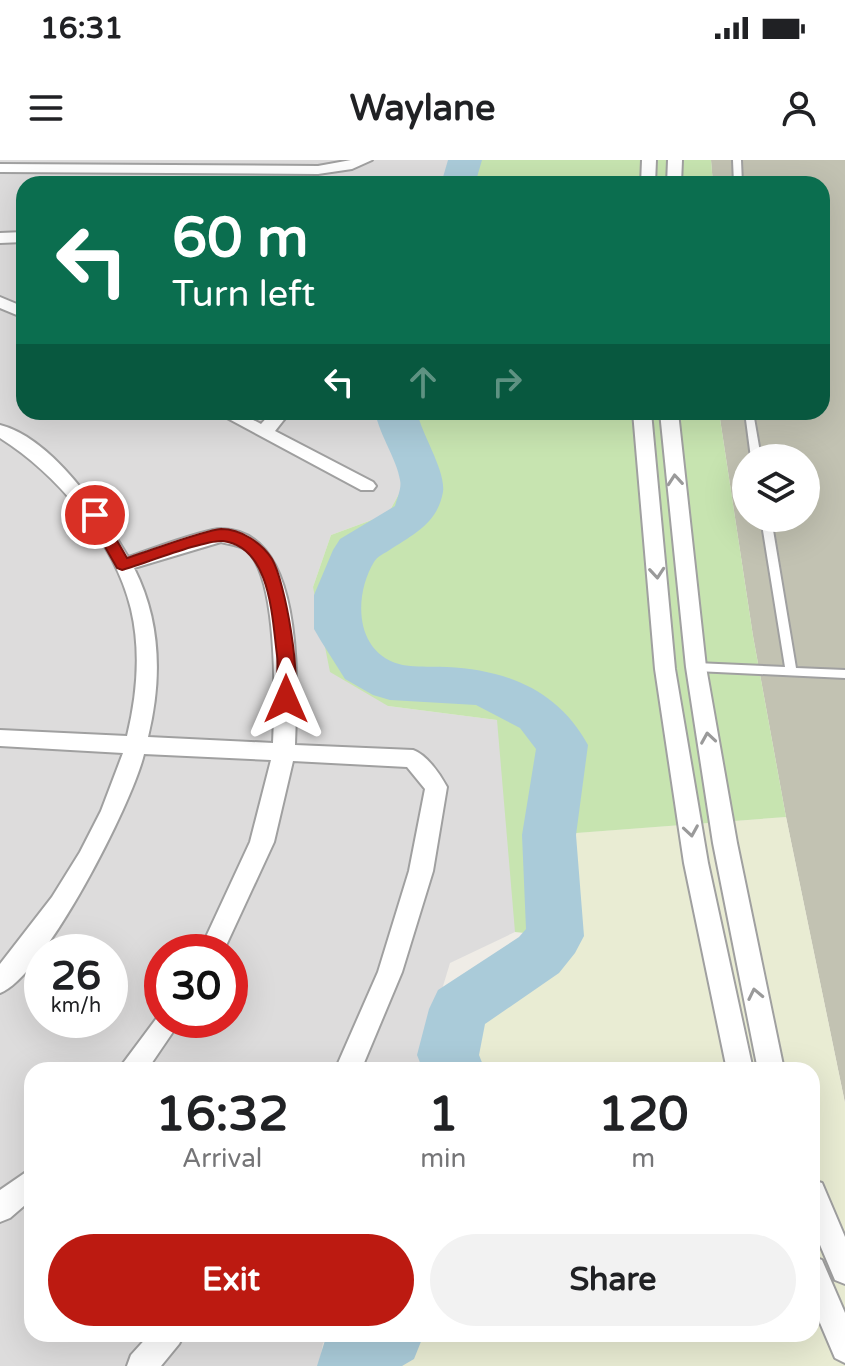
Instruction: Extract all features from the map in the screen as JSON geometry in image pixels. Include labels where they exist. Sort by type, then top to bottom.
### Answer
[{"type":"street","points":[[0,168],[318,170],[365,160]]},
{"type":"street","points":[[260,176],[265,169]]},
{"type":"street","points":[[242,420],[367,486]]},
{"type":"street","points":[[265,431],[274,420]]},
{"type":"street","points":[[643,420],[665,669],[696,863],[738,1062]]},
{"type":"street","points":[[670,420],[696,667],[725,843],[769,1062]]},
{"type":"street","points":[[0,430],[65,478],[95,515],[122,565],[142,612],[148,673],[137,745],[102,836],[30,949],[0,982]]},
{"type":"street","points":[[122,565],[221,535],[251,544],[266,562],[280,616],[287,672],[284,753],[262,842],[219,934]]},
{"type":"street","points":[[0,738],[413,759],[436,787],[421,871],[390,972],[351,1062]]},
{"type":"street","points":[[138,1062],[156,1038]]},
{"type":"street","points":[[0,1208],[24,1188]]},
{"type":"street","points":[[820,1212],[845,1270]]},
{"type":"street","points":[[820,1289],[845,1348]]},
{"type":"street","points":[[142,1366],[162,1342]]},
{"type":"lane","points":[[750,420],[754,444]]},
{"type":"lane","points":[[768,532],[791,671]]},
{"type":"lane","points":[[696,667],[845,674]]},
{"type":"shaded area","points":[[0,160],[451,160],[446,176],[16,176],[16,420],[381,420],[398,452],[406,481],[388,514],[331,535],[313,587],[388,706],[497,720],[524,767],[515,932],[450,963],[422,1062],[24,1062],[24,1342],[323,1343],[319,1366],[0,1366]]},
{"type":"shaded area","points":[[711,160],[845,160],[845,1103],[786,817],[737,532],[820,532],[820,444],[732,444],[732,498],[720,420],[830,420],[830,176],[712,176]]},
{"type":"shaded area","points":[[786,817],[845,1103],[845,1366],[373,1366],[410,1342],[820,1342],[820,1062],[477,1062],[474,1017],[561,952],[555,936],[549,835]]},
{"type":"green space","points":[[451,160],[711,160],[712,176],[446,176]]},
{"type":"green space","points":[[381,420],[720,420],[732,498],[732,532],[737,532],[786,817],[550,835],[555,936],[515,932],[497,720],[388,706],[330,672],[313,587],[331,535],[388,514],[406,481],[398,452]]},
{"type":"waterway","points":[[460,176],[465,160]]},
{"type":"waterway","points":[[398,420],[422,480],[421,492],[414,514],[356,550],[337,595],[338,629],[362,666],[390,682],[484,687],[538,715],[562,745],[549,835],[555,936],[539,955],[459,1009],[448,1055],[451,1062]]},
{"type":"waterway","points":[[352,1366],[353,1357],[376,1342]]},
{"type":"route","points":[[95,515],[122,565],[221,535],[251,544],[266,562],[280,616],[287,672],[286,699]]}]
